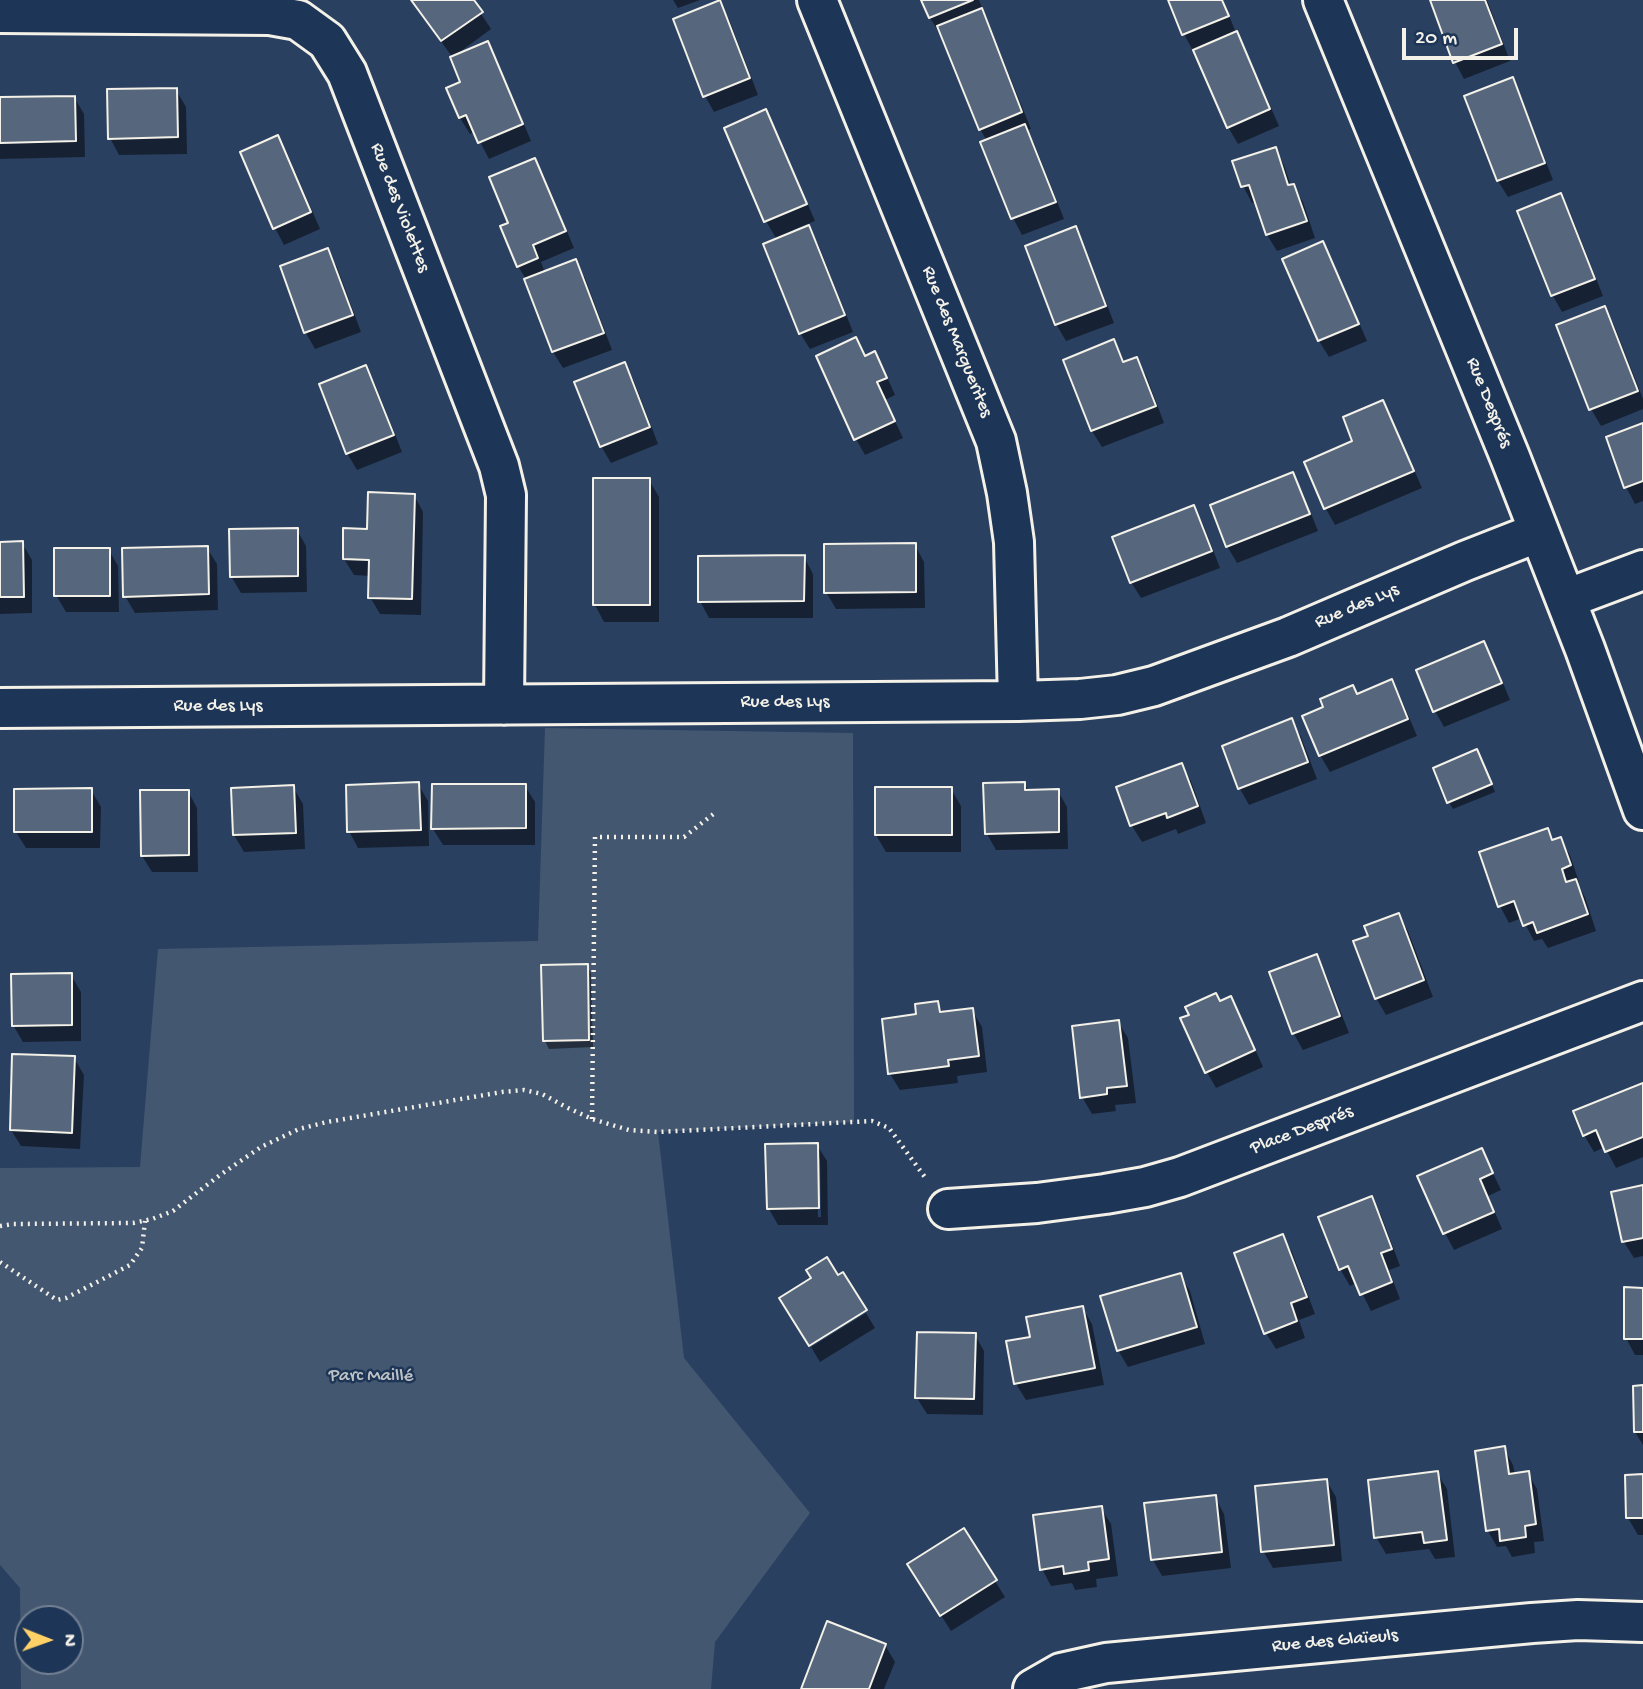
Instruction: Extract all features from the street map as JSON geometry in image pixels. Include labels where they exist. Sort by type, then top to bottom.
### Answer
[{"type":"street","name":"Rue des Marguerites","points":[[817,0],[996,441],[1014,542],[1018,701]]},
{"type":"street","name":"Rue Després","points":[[1323,0],[1566,599],[1643,810]]},
{"type":"street","name":"Rue des Violettes","points":[[0,13],[270,15],[298,20],[327,41],[347,73],[499,466],[506,495],[504,705]]},
{"type":"street","name":"Rue des Lys","points":[[0,708],[1018,701],[1117,695],[1154,685],[1288,637],[1539,532]]},
{"type":"street","points":[[1566,599],[1643,570]]},
{"type":"street","name":"Place Després","points":[[948,1209],[1037,1203],[1145,1187],[1180,1177],[1643,1001]]},
{"type":"street","name":"Rue des Glaïeuls","points":[[1032,1689],[1060,1673],[1106,1663],[1532,1623],[1578,1620],[1643,1622]]},
{"type":"path","points":[[592,1119],[595,837],[684,838],[716,812]]},
{"type":"path","points":[[0,1226],[145,1221],[173,1211],[261,1147],[299,1129],[327,1122],[524,1090],[542,1094],[592,1119],[629,1130],[658,1132],[872,1121],[889,1128],[948,1209]]},
{"type":"path","points":[[0,1262],[57,1300],[66,1298],[130,1265],[142,1248],[145,1221]]},
{"type":"green space","name":"Parc Maillé","points":[[545,728],[853,733],[854,1122],[658,1132],[684,1358],[810,1513],[715,1642],[711,1689],[21,1689],[21,1675],[84,1675],[84,1605],[20,1605],[20,1588],[0,1565],[0,1168],[140,1167],[158,949],[538,941]]},
{"type":"building","points":[[411,0],[474,0],[483,12],[441,41]]},
{"type":"building","points":[[720,0],[750,78],[703,97],[673,19]]},
{"type":"building","points":[[921,0],[973,0],[929,18]]},
{"type":"building","points":[[1168,0],[1222,0],[1229,16],[1182,35]]},
{"type":"building","points":[[1430,0],[1485,0],[1502,44],[1453,63]]},
{"type":"building","points":[[982,8],[1022,112],[979,130],[937,26]]},
{"type":"building","points":[[1237,31],[1270,109],[1227,128],[1193,50]]},
{"type":"building","points":[[488,41],[523,124],[478,143],[466,115],[459,118],[446,88],[460,82],[450,57]]},
{"type":"building","points":[[1513,77],[1545,163],[1497,181],[1464,96]]},
{"type":"building","points":[[177,88],[178,137],[108,139],[107,89]]},
{"type":"building","points":[[75,96],[76,141],[0,143],[0,97]]},
{"type":"building","points":[[766,109],[807,204],[764,222],[724,128]]},
{"type":"building","points":[[1025,124],[1056,202],[1011,219],[980,142]]},
{"type":"building","points":[[278,135],[311,212],[273,229],[240,152]]},
{"type":"building","points":[[1276,147],[1288,185],[1294,184],[1307,221],[1266,235],[1249,185],[1241,187],[1232,161]]},
{"type":"building","points":[[535,158],[566,231],[533,245],[538,258],[517,267],[500,226],[508,223],[489,177]]},
{"type":"building","points":[[1561,193],[1595,279],[1551,296],[1517,211]]},
{"type":"building","points":[[809,225],[845,315],[799,334],[763,244]]},
{"type":"building","points":[[1076,226],[1106,306],[1055,325],[1025,246]]},
{"type":"building","points":[[1323,241],[1359,324],[1318,341],[1282,259]]},
{"type":"building","points":[[328,248],[353,315],[304,333],[280,266]]},
{"type":"building","points":[[576,259],[604,333],[552,352],[524,279]]},
{"type":"building","points":[[1605,306],[1638,391],[1589,410],[1556,325]]},
{"type":"building","points":[[856,337],[865,356],[875,351],[887,378],[877,382],[895,421],[854,440],[816,356]]},
{"type":"building","points":[[1114,339],[1123,362],[1137,357],[1156,406],[1091,431],[1063,360]]},
{"type":"building","points":[[625,362],[650,427],[600,447],[574,382]]},
{"type":"building","points":[[366,365],[394,435],[346,454],[319,384]]},
{"type":"building","points":[[1383,400],[1414,471],[1324,509],[1304,462],[1352,441],[1343,417]]},
{"type":"building","points":[[1643,423],[1643,481],[1624,488],[1606,437]]},
{"type":"building","points":[[1293,472],[1310,514],[1226,547],[1210,505]]},
{"type":"building","points":[[593,478],[650,478],[650,605],[593,605]]},
{"type":"building","points":[[368,492],[415,494],[412,599],[368,598],[369,560],[343,559],[343,528],[367,529]]},
{"type":"building","points":[[1194,505],[1212,551],[1130,583],[1112,537]]},
{"type":"building","points":[[298,528],[298,576],[230,577],[229,529]]},
{"type":"building","points":[[23,541],[24,597],[0,597],[0,542]]},
{"type":"building","points":[[916,543],[916,592],[824,593],[824,544]]},
{"type":"building","points":[[208,546],[209,594],[123,597],[122,548]]},
{"type":"building","points":[[54,548],[110,548],[110,596],[54,596]]},
{"type":"building","points":[[805,555],[804,601],[698,602],[698,556]]},
{"type":"building","points":[[1484,641],[1502,683],[1433,712],[1416,670]]},
{"type":"building","points":[[1392,679],[1408,719],[1319,756],[1302,716],[1323,707],[1320,699],[1353,685],[1357,694]]},
{"type":"building","points":[[1292,718],[1308,762],[1238,789],[1222,746]]},
{"type":"building","points":[[1477,749],[1492,784],[1447,803],[1433,768]]},
{"type":"building","points":[[1182,763],[1198,806],[1167,818],[1166,813],[1130,826],[1116,787]]},
{"type":"building","points":[[419,782],[421,830],[347,832],[346,785]]},
{"type":"building","points":[[1025,782],[1025,790],[1059,789],[1059,832],[985,834],[983,783]]},
{"type":"building","points":[[432,784],[526,784],[526,828],[431,829]]},
{"type":"building","points":[[294,785],[296,833],[233,835],[231,788]]},
{"type":"building","points":[[875,787],[952,787],[952,835],[875,835]]},
{"type":"building","points":[[92,788],[92,832],[14,832],[14,789]]},
{"type":"building","points":[[140,790],[189,790],[189,855],[141,856]]},
{"type":"building","points":[[1548,828],[1552,840],[1561,837],[1571,865],[1562,869],[1566,882],[1576,879],[1588,914],[1537,933],[1533,922],[1523,926],[1514,901],[1498,907],[1479,852]]},
{"type":"building","points":[[1399,913],[1424,980],[1375,999],[1353,941],[1368,936],[1364,926]]},
{"type":"building","points":[[1317,954],[1340,1016],[1292,1034],[1269,972]]},
{"type":"building","points":[[588,964],[589,1040],[543,1041],[541,965]]},
{"type":"building","points":[[72,973],[72,1025],[12,1026],[11,974]]},
{"type":"building","points":[[1216,993],[1220,1001],[1231,996],[1255,1050],[1205,1073],[1180,1018],[1189,1015],[1185,1007]]},
{"type":"building","points":[[938,1001],[940,1012],[973,1008],[979,1056],[948,1060],[949,1066],[888,1074],[882,1019],[916,1014],[915,1004]]},
{"type":"building","points":[[1119,1020],[1127,1086],[1107,1088],[1107,1094],[1080,1098],[1072,1026]]},
{"type":"building","points":[[12,1054],[75,1056],[72,1133],[10,1130]]},
{"type":"building","points":[[1643,1083],[1643,1137],[1605,1152],[1596,1130],[1583,1136],[1573,1111]]},
{"type":"building","points":[[818,1143],[819,1208],[767,1209],[765,1144]]},
{"type":"building","points":[[1482,1148],[1493,1173],[1480,1179],[1494,1212],[1443,1234],[1417,1176]]},
{"type":"building","points":[[1643,1185],[1643,1238],[1622,1242],[1611,1192]]},
{"type":"building","points":[[1372,1196],[1392,1249],[1381,1253],[1392,1282],[1360,1295],[1348,1266],[1339,1270],[1318,1217]]},
{"type":"building","points":[[1283,1234],[1307,1297],[1291,1303],[1297,1321],[1264,1334],[1234,1253]]},
{"type":"building","points":[[827,1257],[838,1275],[843,1272],[867,1310],[809,1346],[779,1298],[811,1278],[806,1270]]},
{"type":"building","points":[[1181,1273],[1197,1327],[1117,1351],[1100,1296]]},
{"type":"building","points":[[1624,1287],[1643,1288],[1643,1339],[1624,1339]]},
{"type":"building","points":[[1083,1306],[1095,1368],[1014,1384],[1006,1341],[1030,1337],[1026,1317]]},
{"type":"building","points":[[917,1332],[976,1333],[974,1399],[915,1398]]},
{"type":"building","points":[[1643,1385],[1643,1432],[1634,1432],[1633,1386]]},
{"type":"building","points":[[1505,1446],[1509,1474],[1529,1471],[1536,1524],[1525,1526],[1526,1537],[1500,1541],[1499,1529],[1486,1531],[1475,1451]]},
{"type":"building","points":[[1438,1471],[1447,1540],[1424,1543],[1422,1532],[1374,1538],[1368,1480]]},
{"type":"building","points":[[1643,1474],[1643,1518],[1626,1518],[1625,1475]]},
{"type":"building","points":[[1327,1479],[1334,1545],[1261,1552],[1255,1486]]},
{"type":"building","points":[[1216,1495],[1222,1552],[1151,1560],[1144,1503]]},
{"type":"building","points":[[1102,1506],[1109,1559],[1088,1562],[1089,1570],[1064,1574],[1063,1566],[1040,1570],[1033,1515]]},
{"type":"building","points":[[964,1528],[997,1580],[940,1616],[907,1564]]},
{"type":"building","points":[[827,1621],[886,1644],[869,1689],[801,1689]]}]
